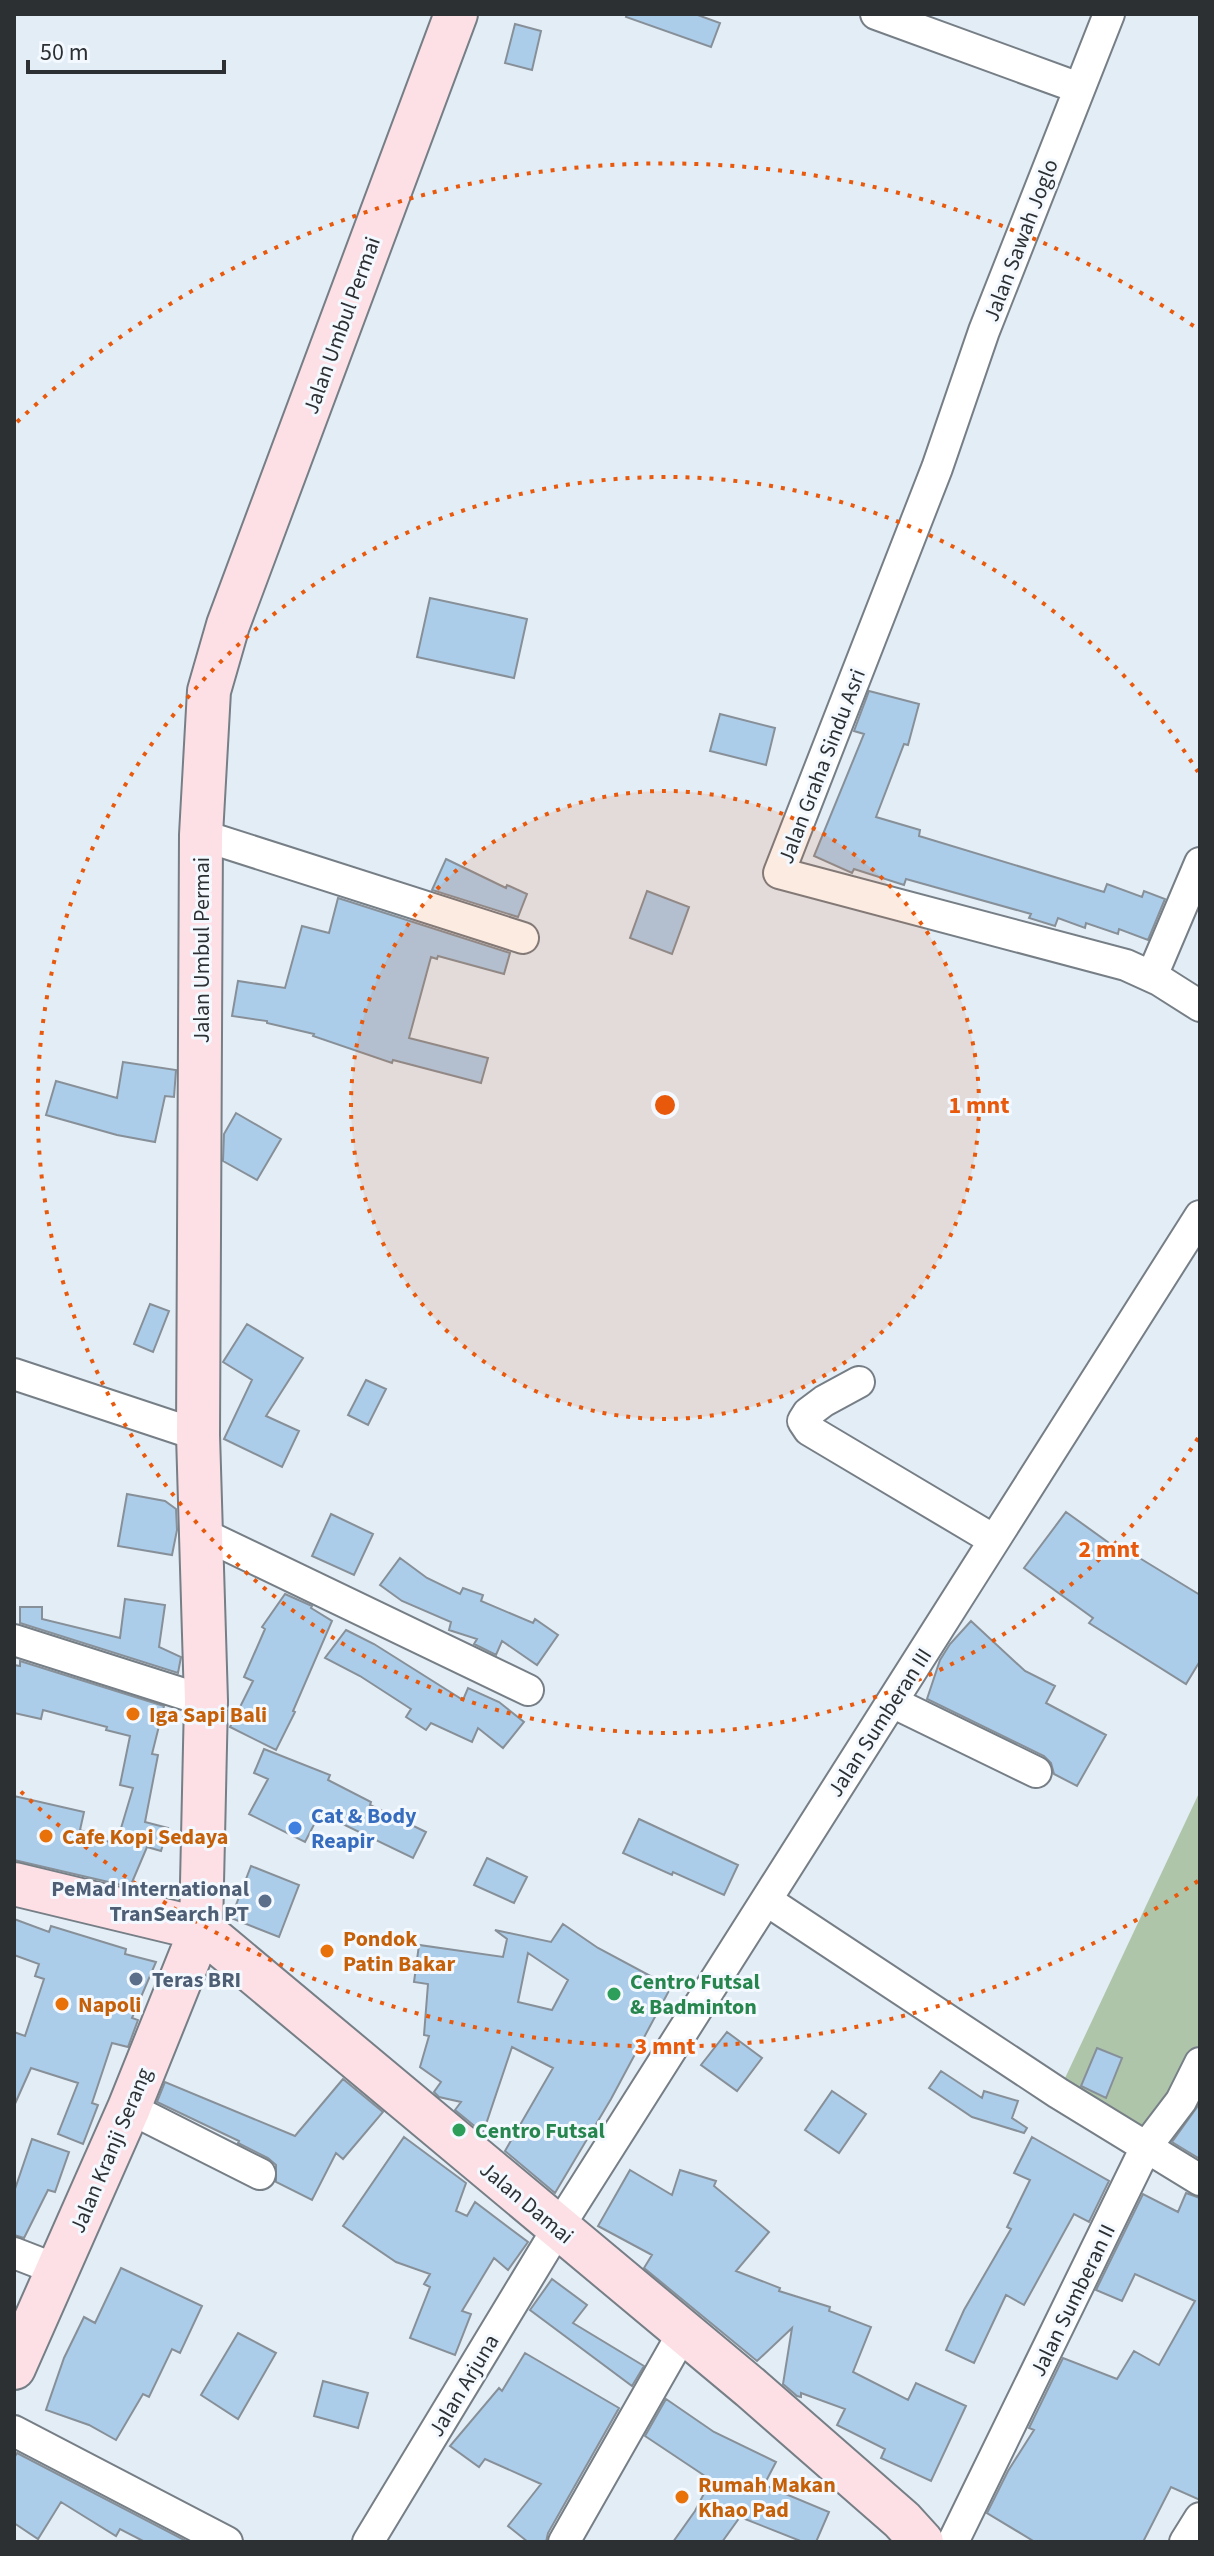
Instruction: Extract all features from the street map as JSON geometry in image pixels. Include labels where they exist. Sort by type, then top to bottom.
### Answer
[{"type":"main road","name":"Jalan Umbul Permai","points":[[201,1929],[206,1701],[198,1435],[201,835],[209,691],[228,625],[456,14]]},
{"type":"main road","name":"Jalan Damai","points":[[14,1884],[201,1929],[836,2461],[922,2542]]},
{"type":"main road","name":"Jalan Kranji Serang","points":[[14,2368],[129,2108],[201,1929]]},
{"type":"street","points":[[876,14],[1079,88]]},
{"type":"street","name":"Jalan Sawah Joglo","points":[[937,468],[984,331],[1109,14]]},
{"type":"street","name":"Jalan Graha Sindu Asri","points":[[937,468],[779,873],[1126,965],[1152,976],[1200,1006]]},
{"type":"street","points":[[201,835],[523,938]]},
{"type":"street","points":[[1152,976],[1200,863]]},
{"type":"street","name":"Jalan Sumberan III","points":[[558,2228],[1200,1216]]},
{"type":"street","points":[[14,1374],[198,1435]]},
{"type":"street","points":[[859,1382],[808,1413],[803,1421],[809,1430],[994,1540]]},
{"type":"street","points":[[201,1533],[528,1690]]},
{"type":"street","points":[[14,1640],[206,1701]]},
{"type":"street","points":[[892,1702],[1036,1772]]},
{"type":"street","points":[[766,1900],[1058,2093],[1200,2180]]},
{"type":"street","name":"Jalan Sumberan II","points":[[953,2542],[1146,2147],[1181,2101],[1200,2063]]},
{"type":"street","points":[[129,2108],[260,2174]]},
{"type":"street","name":"Jalan Arjuna","points":[[368,2542],[558,2228]]},
{"type":"street","points":[[14,2253],[58,2270]]},
{"type":"street","points":[[564,2542],[683,2333]]},
{"type":"street","points":[[14,2431],[227,2542]]},
{"type":"street","points":[[1185,2542],[1200,2518]]},
{"type":"green space","points":[[1200,1791],[1200,2046],[1146,2147],[1058,2093]]},
{"type":"building","points":[[627,14],[695,14],[720,23],[711,47],[626,17]]},
{"type":"building","points":[[515,24],[541,31],[532,70],[505,63]]},
{"type":"building","points":[[430,598],[527,619],[514,678],[417,657]]},
{"type":"building","points":[[869,691],[919,704],[908,745],[904,744],[876,817],[920,830],[919,836],[1104,892],[1107,884],[1142,897],[1144,891],[1165,899],[1148,940],[1119,929],[1118,934],[1086,923],[1085,928],[1058,918],[1055,926],[1029,918],[1031,914],[906,879],[904,885],[854,869],[852,873],[814,856],[864,734],[854,731]]},
{"type":"building","points":[[720,714],[775,728],[766,765],[710,751]]},
{"type":"building","points":[[446,859],[506,888],[507,885],[527,894],[518,917],[432,890]]},
{"type":"building","points":[[647,891],[689,907],[672,954],[630,938]]},
{"type":"building","points":[[338,898],[510,953],[504,974],[438,956],[437,959],[431,957],[409,1038],[488,1058],[481,1083],[393,1060],[392,1063],[314,1034],[267,1021],[232,1016],[238,981],[285,988],[302,926],[329,933]]},
{"type":"building","points":[[123,1062],[176,1070],[174,1097],[165,1096],[155,1142],[46,1115],[56,1081],[117,1098]]},
{"type":"building","points":[[236,1113],[281,1139],[257,1180],[223,1161],[224,1134]]},
{"type":"building","points":[[150,1304],[169,1311],[153,1352],[134,1344]]},
{"type":"building","points":[[247,1324],[303,1358],[266,1416],[299,1431],[282,1467],[224,1439],[252,1380],[223,1362]]},
{"type":"building","points":[[366,1380],[386,1389],[368,1425],[348,1415]]},
{"type":"building","points":[[127,1494],[165,1501],[176,1509],[177,1530],[172,1555],[118,1546]]},
{"type":"building","points":[[1066,1512],[1130,1558],[1133,1554],[1200,1595],[1200,1661],[1186,1684],[1089,1623],[1093,1618],[1024,1568]]},
{"type":"building","points":[[331,1514],[373,1534],[354,1575],[312,1556]]},
{"type":"building","points":[[400,1558],[427,1578],[460,1594],[463,1588],[483,1595],[481,1601],[533,1623],[535,1619],[558,1635],[537,1665],[502,1641],[496,1655],[474,1644],[477,1639],[449,1630],[451,1622],[402,1601],[380,1585]]},
{"type":"building","points":[[285,1594],[312,1606],[332,1621],[276,1750],[230,1727],[253,1681],[244,1677],[265,1629],[262,1627]]},
{"type":"building","points":[[125,1599],[165,1605],[159,1647],[181,1657],[178,1673],[20,1623],[20,1607],[42,1607],[42,1619],[120,1638]]},
{"type":"building","points":[[971,1621],[1025,1671],[1055,1686],[1046,1703],[1106,1735],[1077,1786],[1054,1774],[1051,1763],[1044,1756],[927,1699],[940,1660]]},
{"type":"building","points":[[346,1630],[463,1700],[468,1688],[499,1702],[524,1722],[503,1748],[478,1728],[472,1742],[431,1723],[426,1730],[406,1717],[411,1709],[325,1658]]},
{"type":"building","points":[[20,1661],[164,1706],[152,1754],[158,1755],[145,1822],[168,1828],[161,1851],[147,1847],[130,1887],[14,1860],[14,1796],[84,1812],[80,1830],[116,1845],[133,1788],[120,1785],[130,1736],[43,1710],[41,1719],[14,1713],[14,1665],[20,1666]]},
{"type":"building","points":[[264,1749],[330,1775],[328,1780],[371,1802],[370,1805],[426,1832],[413,1858],[320,1813],[305,1842],[249,1814],[268,1779],[254,1773]]},
{"type":"building","points":[[639,1819],[738,1865],[724,1895],[623,1853]]},
{"type":"building","points":[[487,1858],[527,1877],[514,1903],[474,1885]]},
{"type":"building","name":"PeMad International TranSearch PT","points":[[251,1866],[299,1885],[279,1937],[231,1918]]},
{"type":"building","points":[[14,1919],[49,1932],[51,1926],[126,1949],[125,1954],[156,1962],[132,2018],[138,2020],[128,2047],[112,2043],[92,2103],[98,2105],[83,2144],[58,2134],[78,2083],[31,2068],[14,2106],[14,2032],[25,2036],[44,1979],[35,1976],[39,1964],[14,1955]]},
{"type":"building","points":[[563,1924],[598,1948],[671,1987],[611,2099],[555,2193],[505,2151],[553,2068],[512,2047],[483,2133],[455,2110],[461,2102],[439,2097],[434,2092],[441,2082],[420,2067],[429,2036],[424,2035],[428,1984],[414,1982],[419,1945],[503,1957],[507,1939],[495,1930],[551,1942]],"holes":[[[528,1953],[568,1980],[552,2010],[518,2002]]]},
{"type":"building","points":[[727,2032],[762,2058],[737,2091],[701,2065]]},
{"type":"building","points":[[1097,2048],[1122,2058],[1106,2098],[1081,2086]]},
{"type":"building","points":[[941,2071],[982,2098],[984,2091],[1018,2101],[1012,2118],[1027,2128],[1024,2133],[972,2117],[929,2088]]},
{"type":"building","points":[[343,2079],[383,2112],[343,2159],[336,2153],[312,2200],[276,2182],[276,2165],[268,2158],[157,2102],[165,2082],[295,2136]]},
{"type":"building","points":[[832,2091],[866,2114],[839,2153],[805,2130]]},
{"type":"building","points":[[1200,2103],[1200,2159],[1172,2142]]},
{"type":"building","points":[[404,2137],[466,2183],[456,2211],[467,2216],[475,2202],[528,2242],[508,2270],[494,2258],[462,2311],[471,2314],[455,2355],[410,2338],[430,2287],[424,2284],[430,2274],[396,2262],[343,2226]]},
{"type":"building","points":[[1032,2137],[1109,2181],[1089,2222],[1074,2214],[1024,2305],[1006,2295],[974,2363],[946,2350],[964,2310],[1011,2229],[1007,2227],[1030,2180],[1014,2173]]},
{"type":"building","points":[[32,2139],[69,2152],[55,2192],[48,2190],[24,2238],[14,2235],[14,2192]]},
{"type":"building","points":[[630,2170],[672,2195],[680,2170],[716,2181],[714,2186],[769,2232],[736,2271],[780,2288],[779,2291],[830,2307],[829,2311],[871,2327],[853,2372],[908,2400],[916,2383],[966,2406],[931,2481],[881,2458],[885,2449],[837,2425],[845,2409],[801,2393],[801,2397],[797,2396],[783,2384],[792,2328],[757,2361],[644,2268],[652,2255],[598,2226]]},
{"type":"building","points":[[1186,2193],[1200,2198],[1200,2500],[1171,2487],[1143,2542],[1035,2542],[987,2513],[1008,2471],[1034,2430],[1029,2428],[1063,2358],[1117,2379],[1134,2351],[1159,2365],[1195,2301],[1135,2274],[1122,2301],[1096,2290],[1143,2194],[1178,2212]]},
{"type":"building","points":[[121,2268],[202,2306],[180,2353],[172,2349],[149,2397],[143,2394],[116,2440],[89,2425],[46,2410],[64,2358],[84,2317],[95,2323]]},
{"type":"building","points":[[552,2279],[587,2305],[573,2323],[644,2366],[632,2386],[530,2310]]},
{"type":"building","points":[[238,2333],[276,2353],[238,2419],[201,2395]]},
{"type":"building","points":[[525,2353],[619,2408],[548,2533],[546,2542],[528,2542],[508,2526],[541,2484],[485,2459],[479,2467],[450,2446],[499,2388],[502,2391]]},
{"type":"building","points":[[323,2381],[368,2393],[358,2428],[314,2416]]},
{"type":"building","points":[[666,2399],[714,2432],[776,2462],[764,2485],[829,2512],[816,2542],[803,2542],[740,2517],[722,2542],[673,2542],[695,2511],[711,2480],[645,2436]]},
{"type":"building","points":[[17,2453],[188,2542],[145,2542],[120,2529],[116,2536],[61,2502],[38,2539],[14,2523],[14,2458]]},
{"type":"place","name":"Iga Sapi Bali","points":[[133,1714]]},
{"type":"place","name":"Cat & Body Reapir","points":[[295,1828]]},
{"type":"place","name":"Cafe Kopi Sedaya","points":[[46,1836]]},
{"type":"place","name":"PeMad International TranSearch PT","points":[[265,1901]]},
{"type":"place","name":"Pondok Patin Bakar","points":[[327,1951]]},
{"type":"place","name":"Teras BRI","points":[[136,1979]]},
{"type":"place","name":"Centro Futsal & Badminton","points":[[614,1994]]},
{"type":"place","name":"Napoli","points":[[62,2004]]},
{"type":"place","name":"Centro Futsal","points":[[459,2130]]},
{"type":"place","name":"Rumah Makan Khao Pad","points":[[682,2497]]}]
